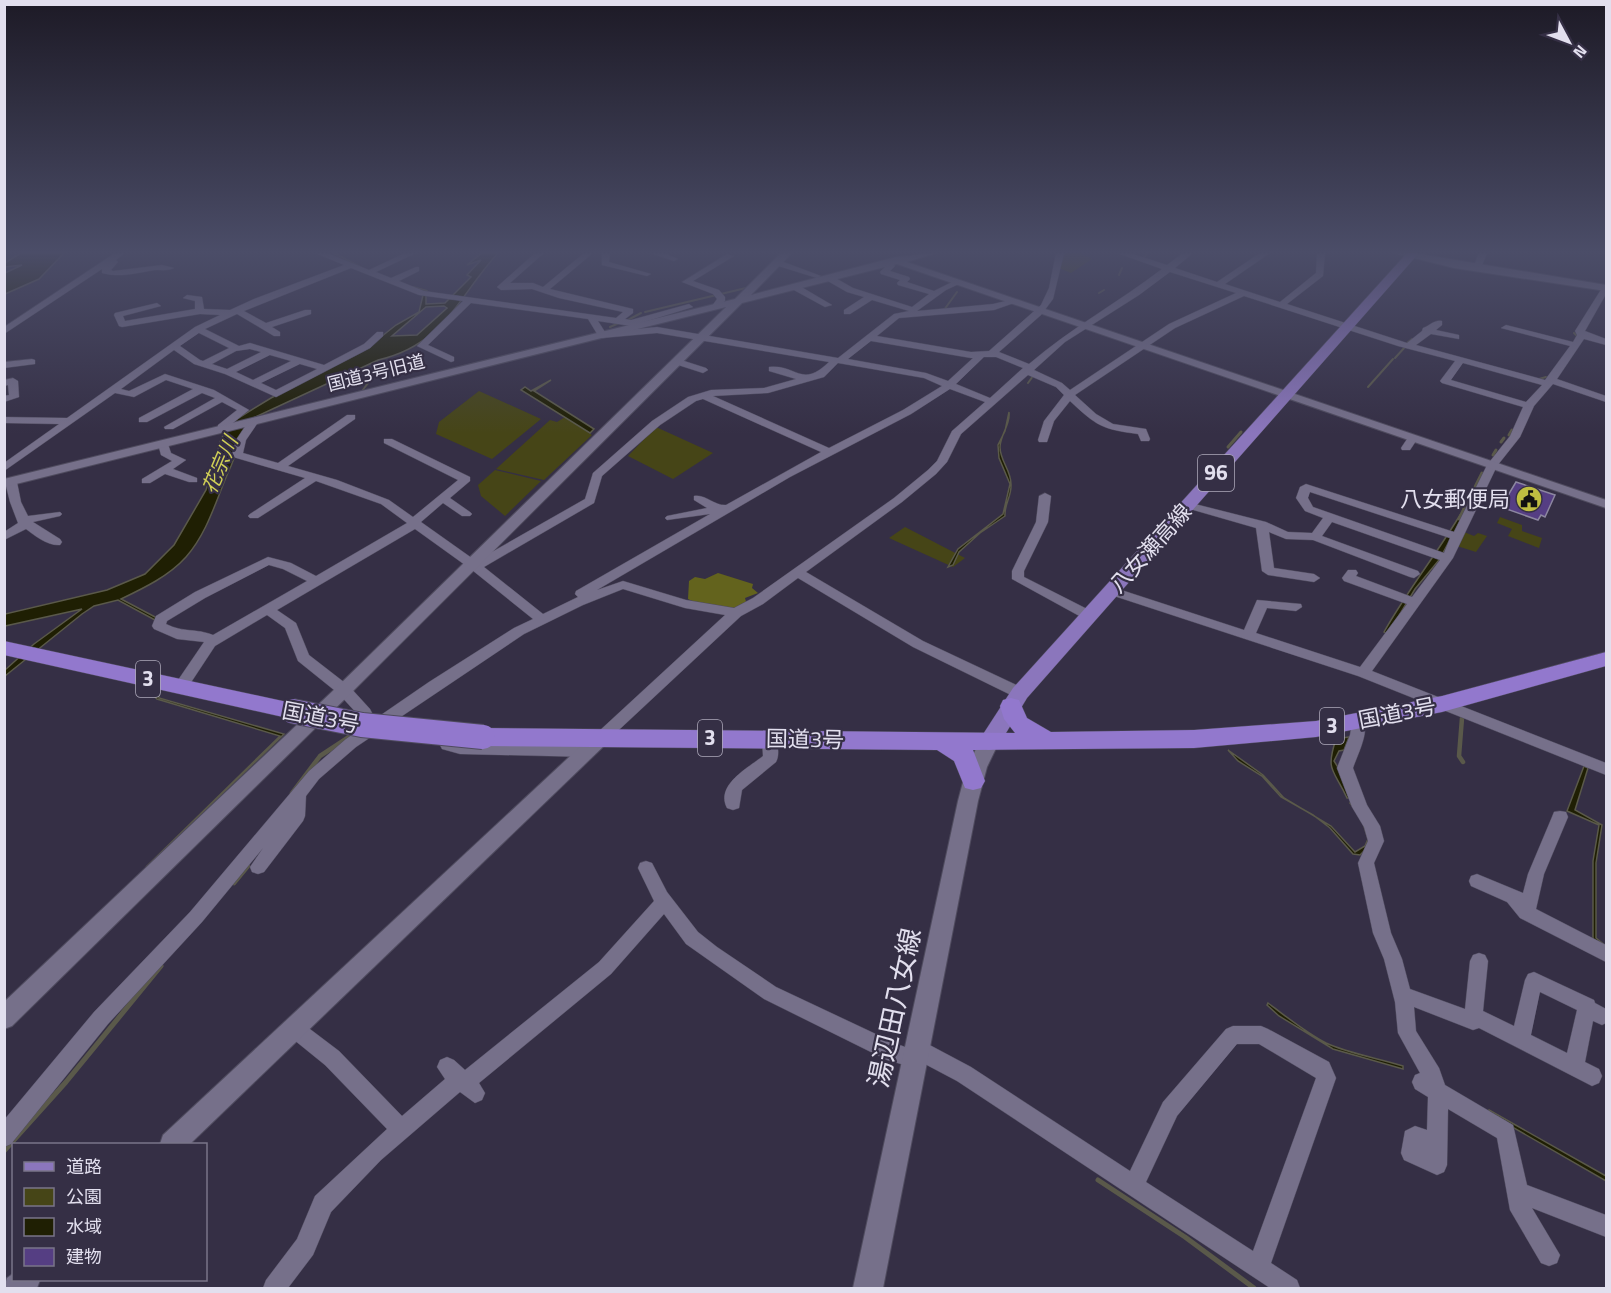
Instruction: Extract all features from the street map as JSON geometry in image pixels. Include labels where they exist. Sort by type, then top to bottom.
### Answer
[{"type":"highway","name":"国道3号","points":[[4,648],[362,725],[483,737],[596,744],[769,739],[989,742],[1194,739],[1316,729],[1442,704],[1606,659]]},
{"type":"highway","points":[[1016,700],[1016,721],[1022,727],[1050,741]]},
{"type":"highway","points":[[938,741],[964,756],[973,781]]},
{"type":"main road","name":"八女瀬高線","points":[[989,742],[1016,700],[1088,615],[1359,313]]},
{"type":"main road","name":"湯辺田八女線","points":[[868,1288],[973,781],[989,742]]},
{"type":"street","points":[[4,331],[31,313]]},
{"type":"street","points":[[125,313],[118,315],[118,325],[186,313]]},
{"type":"street","points":[[4,468],[198,329],[232,313]]},
{"type":"street","points":[[238,313],[277,334]]},
{"type":"street","points":[[264,327],[304,313]]},
{"type":"street","points":[[451,359],[422,346],[455,313]]},
{"type":"street","points":[[561,313],[631,323],[680,313]]},
{"type":"street","points":[[618,321],[627,313]]},
{"type":"street","name":"国道3号旧道","points":[[8,482],[685,313]]},
{"type":"street","points":[[4,1018],[474,565],[678,362],[701,338],[702,313]]},
{"type":"street","points":[[474,565],[545,528],[590,501],[597,475],[656,423],[701,394],[764,391],[823,374],[897,316],[908,313]]},
{"type":"street","points":[[992,354],[1003,340],[1037,313]]},
{"type":"street","points":[[1047,313],[1287,395],[1409,443],[1492,465],[1606,504]]},
{"type":"street","points":[[173,1143],[736,613],[758,601],[898,500],[942,462],[956,433],[990,401],[1027,369],[1102,313]]},
{"type":"street","points":[[1043,440],[1049,421],[1071,394],[1172,326],[1200,313]]},
{"type":"street","points":[[1306,313],[1410,346],[1606,399]]},
{"type":"street","points":[[1363,673],[1447,558],[1492,465],[1515,437],[1529,406],[1548,382],[1564,370],[1582,335],[1580,331],[1588,313]]},
{"type":"street","points":[[591,318],[602,335],[657,330],[926,376],[990,401]]},
{"type":"street","points":[[1410,346],[1439,323]]},
{"type":"street","points":[[1506,328],[1575,345]]},
{"type":"street","points":[[198,329],[236,348]]},
{"type":"street","points":[[1428,330],[1455,337]]},
{"type":"street","points":[[174,346],[197,362],[228,372],[276,394],[367,346],[380,334]]},
{"type":"street","points":[[1582,335],[1606,342]]},
{"type":"street","points":[[870,338],[981,356],[992,354],[1059,385],[1071,394],[1092,417],[1110,427],[1142,431],[1145,439]]},
{"type":"street","points":[[204,364],[236,348],[250,346],[325,368]]},
{"type":"street","points":[[228,372],[270,351]]},
{"type":"street","points":[[555,612],[566,602],[786,475],[907,412],[950,385],[981,356]]},
{"type":"street","points":[[1461,359],[1445,381],[1529,406]]},
{"type":"street","points":[[252,384],[297,361]]},
{"type":"street","points":[[4,365],[32,362]]},
{"type":"street","points":[[678,362],[703,370]]},
{"type":"street","points":[[772,369],[805,379]]},
{"type":"street","points":[[112,389],[130,395],[165,377],[201,389],[244,410],[228,420],[223,429]]},
{"type":"street","points":[[4,383],[13,381],[14,397],[4,399]]},
{"type":"street","points":[[143,420],[201,389]]},
{"type":"street","points":[[701,394],[831,453]]},
{"type":"street","points":[[169,427],[223,398]]},
{"type":"street","points":[[279,467],[351,417]]},
{"type":"street","points":[[5,423],[68,421]]},
{"type":"street","points":[[253,422],[241,440],[237,455],[314,477],[385,502],[474,565],[541,619]]},
{"type":"street","points":[[181,686],[214,641],[415,523],[466,479],[388,441]]},
{"type":"street","points":[[20,442],[37,444]]},
{"type":"street","points":[[146,481],[181,460],[166,455],[163,444]]},
{"type":"street","points":[[164,470],[193,480]]},
{"type":"street","points":[[254,516],[314,477]]},
{"type":"street","points":[[8,482],[14,502],[24,522],[56,542]]},
{"type":"street","points":[[1447,558],[1309,509],[1302,498],[1306,487],[1458,537]]},
{"type":"street","points":[[1045,495],[1041,522],[1018,571],[1018,579],[1088,615]]},
{"type":"street","points":[[443,498],[466,514]]},
{"type":"street","points":[[698,498],[715,508]]},
{"type":"street","points":[[1187,506],[1262,525],[1286,535],[1315,537],[1414,574]]},
{"type":"street","points":[[692,530],[671,518],[715,508],[731,507]]},
{"type":"street","points":[[1341,548],[1358,527],[1372,519],[1377,511]]},
{"type":"street","points":[[4,537],[24,522],[56,514]]},
{"type":"street","points":[[1315,537],[1330,517]]},
{"type":"street","points":[[1262,525],[1268,571],[1314,579]]},
{"type":"street","points":[[545,528],[559,537]]},
{"type":"street","points":[[1365,557],[1381,534]]},
{"type":"street","points":[[1391,566],[1405,543]]},
{"type":"street","points":[[214,641],[202,636],[177,635],[159,626],[161,620],[200,595],[268,561],[287,566],[317,581]]},
{"type":"street","points":[[796,572],[1016,700]]},
{"type":"street","points":[[1352,573],[1348,578],[1414,602]]},
{"type":"street","points":[[4,1137],[101,1018],[196,917],[327,761],[367,732],[541,619],[623,585],[685,604],[736,613]]},
{"type":"street","points":[[1112,591],[1363,673],[1606,769]]},
{"type":"street","points":[[1248,637],[1262,603],[1296,607]]},
{"type":"street","points":[[269,610],[291,626],[303,658],[344,690],[365,713]]},
{"type":"street","points":[[1358,720],[1357,735],[1345,768],[1360,807],[1372,826],[1376,841],[1366,863],[1382,933],[1393,959],[1407,1033],[1432,1075],[1430,1087],[1437,1144]]},
{"type":"street","points":[[733,804],[735,788],[771,759],[769,739]]},
{"type":"street","points":[[447,745],[460,748],[596,744]]},
{"type":"street","points":[[258,867],[297,816],[298,796]]},
{"type":"street","points":[[1528,909],[1536,874],[1560,817]]},
{"type":"street","points":[[646,868],[664,902],[692,938],[770,993],[894,1053],[916,1054],[964,1074],[1289,1288]]},
{"type":"street","points":[[1477,881],[1513,897],[1528,909],[1606,954]]},
{"type":"street","points":[[274,1288],[305,1247],[323,1204],[401,1129],[605,968],[664,902]]},
{"type":"street","points":[[1401,994],[1473,1021],[1479,962]]},
{"type":"street","points":[[1520,1039],[1534,980],[1587,1006],[1594,1012],[1574,1067]]},
{"type":"street","points":[[1473,1015],[1592,1076]]},
{"type":"street","points":[[295,1029],[332,1058],[401,1129]]},
{"type":"street","points":[[1133,1187],[1170,1109],[1233,1035],[1261,1035],[1322,1069],[1326,1078],[1258,1268]]},
{"type":"street","points":[[1430,1087],[1506,1132],[1521,1210],[1549,1255]]},
{"type":"street","points":[[1516,1191],[1606,1226]]},
{"type":"green space","points":[[479,391],[541,419],[492,459],[436,434],[439,422]]},
{"type":"green space","points":[[565,417],[592,435],[544,480],[496,469],[550,420],[557,422]]},
{"type":"green space","points":[[656,427],[713,453],[673,479],[628,456]]},
{"type":"green space","points":[[495,470],[541,481],[505,516],[481,496],[478,485]]},
{"type":"green space","points":[[1500,517],[1522,525],[1522,531],[1542,538],[1539,548],[1508,536],[1512,529],[1497,523]]},
{"type":"green space","points":[[905,527],[965,558],[953,567],[889,538]]},
{"type":"green space","points":[[1464,532],[1474,536],[1478,533],[1487,536],[1476,552],[1457,546]]},
{"type":"shaded area","points":[[718,573],[753,584],[752,588],[758,593],[745,598],[747,605],[733,608],[709,606],[688,599],[689,581],[695,577],[705,579]]},
{"type":"water","name":"花宗川","points":[[419,313],[392,336],[417,335],[441,313],[451,313],[419,343],[400,353],[378,360],[371,380],[362,391],[370,380],[376,361],[251,419],[212,513],[194,547],[164,576],[121,599],[157,618],[155,620],[118,600],[94,606],[5,676],[5,670],[34,644],[82,609],[5,626],[5,614],[107,590],[145,574],[174,545],[206,490],[221,439],[232,422],[271,398],[363,351],[396,325]]},
{"type":"water","points":[[551,380],[534,391],[594,429],[590,433],[521,390],[525,387],[531,391]]},
{"type":"water","points":[[1003,436],[1000,452],[1011,484],[1005,516],[980,533],[959,552],[953,565],[948,567],[958,549],[1003,514],[1010,484],[999,458],[998,445]]},
{"type":"water","points":[[1460,515],[1463,516],[1439,560],[1415,589],[1388,634],[1384,632],[1402,602]]},
{"type":"water","points":[[158,692],[159,698],[284,734],[146,867],[280,736],[157,699],[154,696]]},
{"type":"water","points":[[1349,737],[1344,750],[1339,751],[1334,761],[1341,772],[1350,798],[1347,798],[1332,770],[1331,758],[1336,739]]},
{"type":"water","points":[[1228,750],[1263,775],[1284,798],[1305,810],[1281,797],[1262,776],[1238,761]]},
{"type":"water","points":[[1584,766],[1588,768],[1575,810],[1602,825],[1596,863],[1596,938],[1606,946],[1593,939],[1593,861],[1599,825],[1567,811]]},
{"type":"water","points":[[1353,802],[1371,834],[1364,851],[1360,855],[1353,854],[1330,828],[1315,816],[1331,826],[1355,852],[1365,846],[1368,839],[1361,817],[1350,803]]},
{"type":"water","points":[[1268,1003],[1326,1043],[1403,1066],[1403,1069],[1333,1049],[1279,1016],[1267,1005]]},
{"type":"water","points":[[1489,1110],[1606,1176],[1606,1181],[1488,1113]]},
{"type":"building","name":"八女郵便局","points":[[1516,482],[1555,495],[1545,517],[1541,515],[1538,520],[1501,507]]},
{"type":"waterway","points":[[626,321],[640,313]]},
{"type":"waterway","points":[[610,327],[619,323]]},
{"type":"waterway","points":[[1407,343],[1412,339]]},
{"type":"waterway","points":[[1395,358],[1405,347]]},
{"type":"waterway","points":[[1368,387],[1393,359]]},
{"type":"waterway","points":[[1028,383],[1033,376]]},
{"type":"waterway","points":[[1539,379],[1546,377]]},
{"type":"waterway","points":[[1509,435],[1512,430]]},
{"type":"waterway","points":[[1228,447],[1241,432]]},
{"type":"waterway","points":[[1501,442],[1504,438]]},
{"type":"waterway","points":[[1493,455],[1496,450]]},
{"type":"waterway","points":[[1475,487],[1482,473]]},
{"type":"waterway","points":[[1459,519],[1470,496]]},
{"type":"waterway","points":[[1462,718],[1459,756],[1463,762]]},
{"type":"waterway","points":[[292,793],[320,756],[355,733]]},
{"type":"waterway","points":[[234,883],[248,866]]},
{"type":"waterway","points":[[4,1151],[66,1082],[161,966]]},
{"type":"waterway","points":[[1098,1180],[1185,1237],[1254,1288]]},
{"type":"place","name":"八女郵便局","points":[[1529,499]]}]
